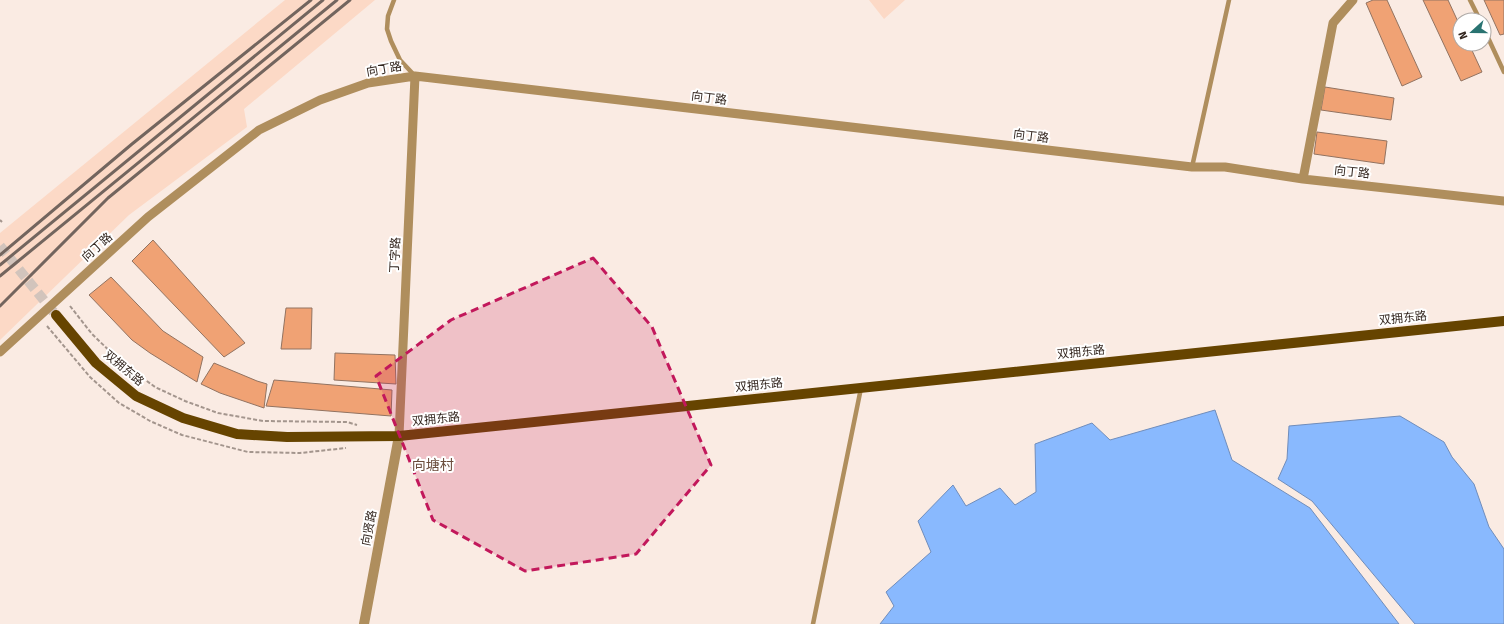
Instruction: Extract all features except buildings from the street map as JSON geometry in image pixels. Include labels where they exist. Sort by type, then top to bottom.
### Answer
[{"type":"main road","name":"双拥东路","points":[[56,315],[96,363],[136,396],[183,418],[237,434],[287,438],[399,436],[1504,321]]},
{"type":"street","points":[[1303,179],[1333,23],[1353,0]]},
{"type":"street","name":"向丁路","points":[[0,352],[148,217],[260,130],[320,100],[368,83],[415,76],[1192,166],[1225,167],[1303,179],[1504,201]]},
{"type":"street","name":"丁字路","points":[[399,436],[415,76]]},
{"type":"street","name":"向贤路","points":[[364,624],[399,436]]},
{"type":"lane","points":[[394,0],[388,16],[387,28],[391,42],[400,60],[415,76]]},
{"type":"lane","points":[[1192,166],[1229,0]]},
{"type":"lane","points":[[1470,0],[1476,12]]},
{"type":"lane","points":[[1492,46],[1504,72]]},
{"type":"lane","points":[[813,624],[861,388]]},
{"type":"path","points":[[70,306],[92,334],[122,363],[155,387],[185,401],[218,413],[263,421],[346,422],[362,426]]},
{"type":"highlighted area","points":[[593,258],[652,327],[711,465],[636,554],[525,571],[433,520],[376,376],[451,320]]},
{"type":"shaded area","points":[[285,0],[375,0],[244,109],[247,127],[129,215],[0,340],[0,233]]},
{"type":"shaded area","points":[[869,0],[905,0],[884,19]]},
{"type":"water","points":[[1215,410],[1232,460],[1310,508],[1399,624],[880,624],[894,606],[886,592],[931,552],[918,521],[953,485],[966,506],[1000,488],[1015,505],[1036,492],[1035,444],[1092,423],[1110,440]]},
{"type":"water","points":[[1400,416],[1444,442],[1452,457],[1474,484],[1489,527],[1504,549],[1504,624],[1415,624],[1312,501],[1278,479],[1287,459],[1289,426]]},
{"type":"tunnel","points":[[0,246],[55,314]]},
{"type":"railway","points":[[0,255],[132,144],[311,0]]},
{"type":"railway","points":[[0,265],[323,0]]},
{"type":"railway","points":[[0,276],[337,0]]},
{"type":"railway","points":[[0,306],[108,198],[350,0]]},
{"type":"district","name":"向塘村","points":[[433,465]]}]
